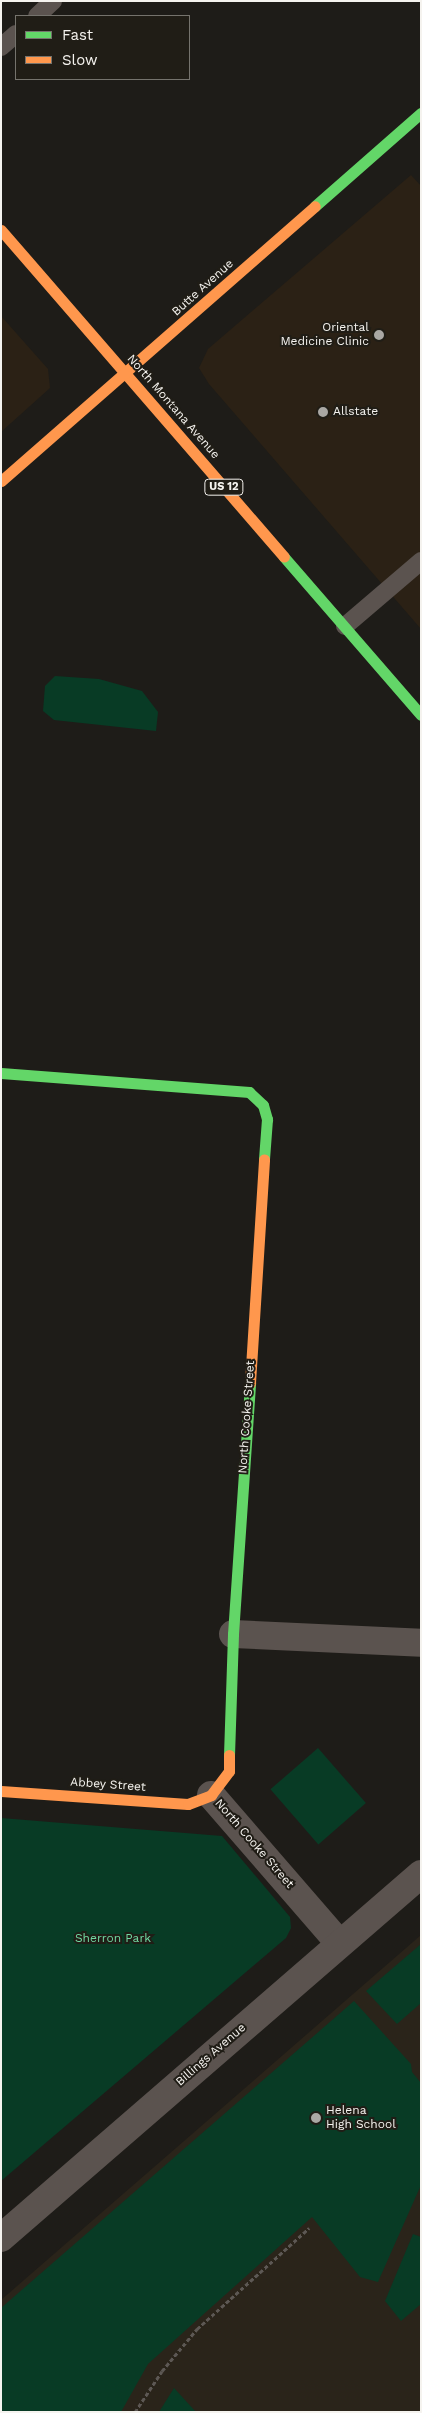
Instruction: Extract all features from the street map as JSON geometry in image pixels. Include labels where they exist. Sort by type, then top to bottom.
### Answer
[{"type":"main road","name":"Butte Avenue","points":[[1,481],[126,374],[421,113]]},
{"type":"main road","name":"North Montana Avenue","points":[[1,230],[421,715]]},
{"type":"main road","name":"North Cooke Street","points":[[1,1073],[250,1092],[262,1105],[266,1119],[233,1634],[229,1771],[211,1795]]},
{"type":"main road","name":"Abbey Street","points":[[1,1791],[188,1804],[211,1795]]},
{"type":"street","points":[[233,1634],[421,1642]]},
{"type":"street","name":"North Cooke Street","points":[[211,1795],[340,1943]]},
{"type":"street","name":"Billings Avenue","points":[[1,2238],[421,1874]]},
{"type":"lane","points":[[37,15],[54,1]]},
{"type":"lane","points":[[1,48],[15,35]]},
{"type":"lane","points":[[345,626],[421,561]]},
{"type":"path","points":[[135,2412],[162,2371],[197,2329],[309,2228]]},
{"type":"shaded area","points":[[411,175],[421,186],[421,629],[209,384],[199,368],[208,349]]},
{"type":"shaded area","points":[[1,316],[48,369],[50,388],[1,432]]},
{"type":"shaded area","name":"Helena High School","points":[[421,1935],[421,2412],[1,2412],[1,2300]]},
{"type":"green space","points":[[55,676],[99,679],[142,691],[158,712],[156,731],[54,720],[43,711],[45,686]]},
{"type":"green space","points":[[318,1748],[366,1803],[318,1844],[270,1789]]},
{"type":"green space","name":"Sherron Park","points":[[1,1818],[222,1836],[290,1917],[291,1928],[286,1938],[1,2181]]},
{"type":"green space","points":[[421,1944],[421,2003],[397,2024],[366,1991]]},
{"type":"green space","name":"Helena High School","points":[[354,2001],[411,2064],[412,2072],[421,2083],[421,2185],[378,2282],[360,2277],[312,2217],[148,2364],[121,2412],[1,2412],[1,2308]]},
{"type":"green space","points":[[413,2234],[421,2237],[421,2304],[401,2321],[385,2301]]},
{"type":"green space","points":[[174,2388],[196,2412],[159,2412]]},
{"type":"traffic: fast","points":[[315,206],[421,113]]},
{"type":"traffic: fast","points":[[284,557],[421,715]]},
{"type":"traffic: fast","points":[[1,1073],[249,1092],[263,1105],[267,1119],[264,1159]]},
{"type":"traffic: fast","points":[[229,1755],[233,1634],[250,1383]]},
{"type":"traffic: slow","points":[[1,481],[315,206]]},
{"type":"traffic: slow","points":[[1,230],[284,557]]},
{"type":"traffic: slow","points":[[250,1383],[264,1159]]},
{"type":"traffic: slow","points":[[1,1791],[188,1804],[211,1795],[229,1771],[229,1755]]},
{"type":"place","name":"Oriental Medicine Clinic","points":[[379,335]]},
{"type":"place","name":"Allstate","points":[[323,412]]},
{"type":"place","name":"Helena High School","points":[[316,2118]]}]
